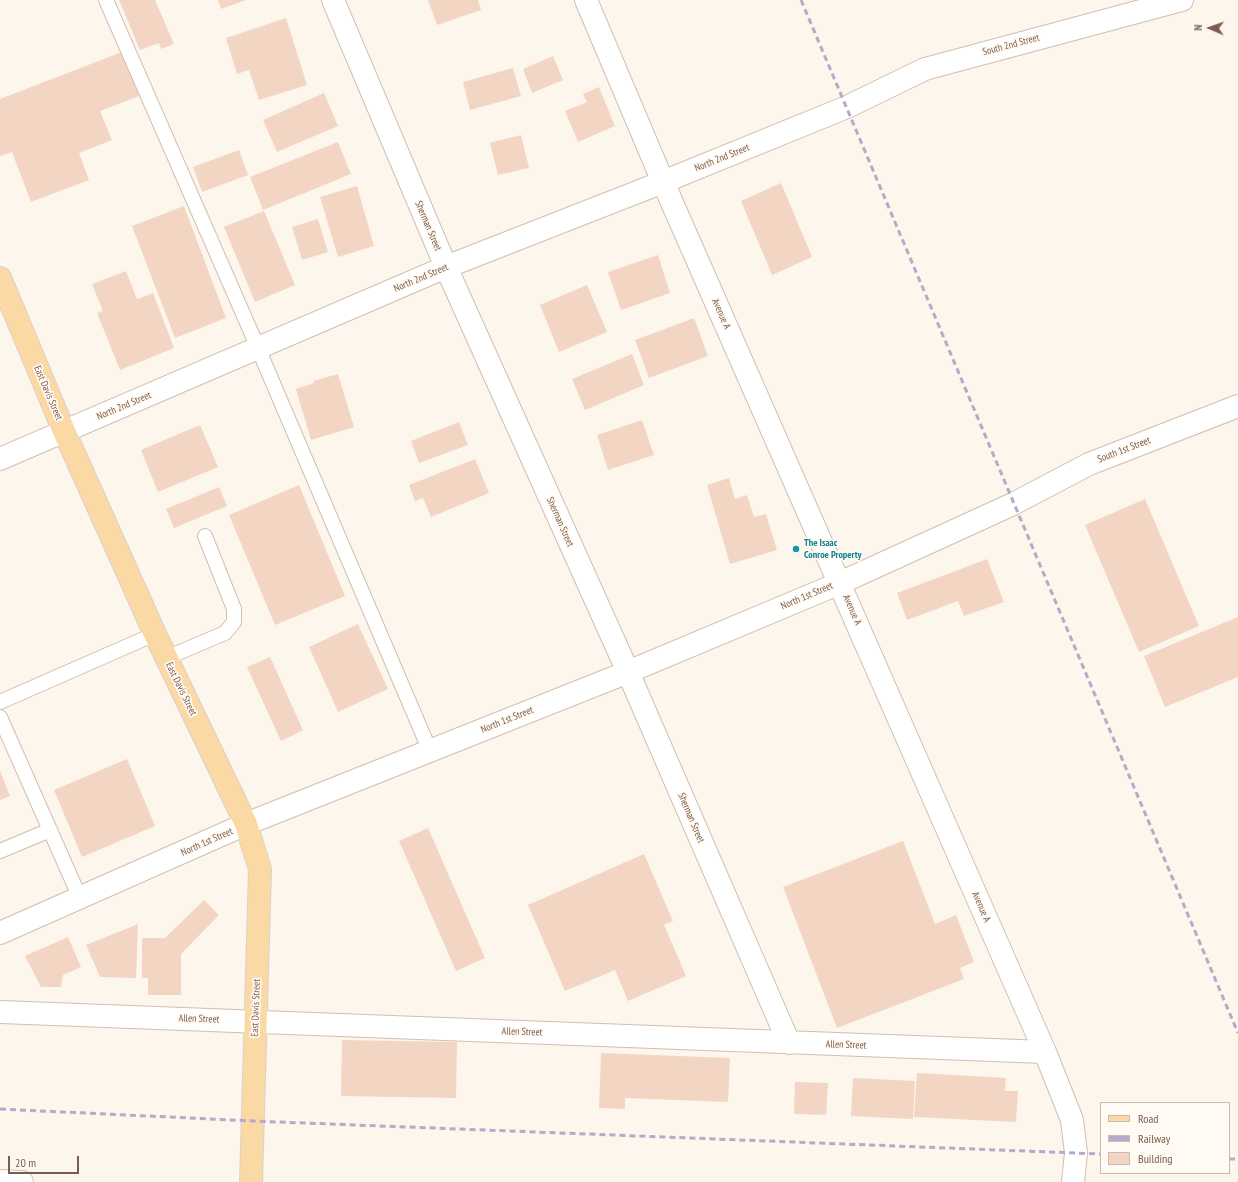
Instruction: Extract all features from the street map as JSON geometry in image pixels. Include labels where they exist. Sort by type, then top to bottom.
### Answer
[{"type":"main road","name":"East Davis Street","points":[[0,278],[64,432],[154,634],[246,824],[260,869],[251,1182]]},
{"type":"street","name":"Sherman Street","points":[[333,0],[446,268],[628,672],[788,1043]]},
{"type":"street","name":"Avenue A","points":[[586,0],[663,182],[1045,1052],[1072,1120],[1076,1154],[1073,1182]]},
{"type":"street","name":"South 2nd Street","points":[[847,107],[925,69],[1182,0]]},
{"type":"street","name":"North 2nd Street","points":[[0,459],[446,268],[847,107]]},
{"type":"street","name":"South 1st Street","points":[[1013,504],[1089,464],[1238,406]]},
{"type":"street","name":"North 1st Street","points":[[0,933],[246,824],[628,672],[840,583],[1013,504]]},
{"type":"street","name":"Allen Street","points":[[0,1012],[1045,1052]]},
{"type":"street","points":[[0,1181],[22,1182]]},
{"type":"lane","points":[[106,0],[258,348],[430,751]]},
{"type":"lane","points":[[166,658],[224,633],[234,622],[234,609],[205,536]]},
{"type":"lane","points":[[0,702],[154,634]]},
{"type":"lane","points":[[0,716],[80,898]]},
{"type":"lane","points":[[0,851],[50,830]]},
{"type":"building","points":[[119,0],[155,0],[174,44],[161,49],[159,43],[140,50]]},
{"type":"building","points":[[218,0],[246,0],[221,9]]},
{"type":"building","points":[[428,0],[478,0],[481,10],[437,25]]},
{"type":"building","points":[[286,18],[307,85],[259,100],[249,70],[237,74],[226,38]]},
{"type":"building","points":[[122,52],[139,96],[100,111],[112,140],[79,153],[89,180],[31,202],[12,152],[0,156],[0,99]]},
{"type":"building","points":[[553,56],[563,80],[532,93],[523,69]]},
{"type":"building","points":[[513,68],[521,96],[470,110],[463,82]]},
{"type":"building","points":[[599,87],[615,126],[578,142],[565,111],[587,102],[583,94]]},
{"type":"building","points":[[324,93],[338,126],[277,152],[263,120]]},
{"type":"building","points":[[521,135],[529,168],[498,175],[490,143]]},
{"type":"building","points":[[338,142],[351,174],[263,210],[250,177]]},
{"type":"building","points":[[239,150],[248,175],[202,192],[193,167]]},
{"type":"building","points":[[781,183],[812,257],[772,275],[741,201]]},
{"type":"building","points":[[357,186],[374,246],[338,257],[320,197]]},
{"type":"building","points":[[184,206],[226,318],[175,338],[132,226]]},
{"type":"building","points":[[264,211],[295,285],[255,302],[224,227]]},
{"type":"building","points":[[318,219],[328,252],[302,260],[292,227]]},
{"type":"building","points":[[658,255],[670,293],[621,310],[608,272]]},
{"type":"building","points":[[126,271],[137,299],[153,293],[174,348],[120,370],[97,313],[103,311],[92,284]]},
{"type":"building","points":[[587,285],[607,332],[559,352],[540,305]]},
{"type":"building","points":[[694,318],[708,356],[649,378],[635,340]]},
{"type":"building","points":[[632,354],[644,385],[585,410],[572,379]]},
{"type":"building","points":[[338,374],[354,427],[311,440],[296,389],[314,383],[313,381]]},
{"type":"building","points":[[642,420],[654,455],[608,470],[597,435]]},
{"type":"building","points":[[459,422],[468,445],[419,463],[411,441]]},
{"type":"building","points":[[200,425],[218,467],[158,492],[141,450]]},
{"type":"building","points":[[475,459],[489,493],[431,517],[423,498],[415,501],[409,485]]},
{"type":"building","points":[[729,478],[735,499],[747,495],[754,517],[766,514],[777,550],[730,564],[707,485]]},
{"type":"building","points":[[299,485],[345,596],[275,625],[229,515]]},
{"type":"building","points":[[219,487],[227,506],[174,528],[166,509]]},
{"type":"building","points":[[1145,499],[1199,626],[1139,652],[1085,525]]},
{"type":"building","points":[[987,559],[1004,602],[964,616],[958,601],[907,620],[897,593]]},
{"type":"building","points":[[1238,617],[1238,677],[1165,707],[1144,656]]},
{"type":"building","points":[[358,624],[388,689],[338,712],[309,647]]},
{"type":"building","points":[[270,657],[303,730],[281,741],[247,667]]},
{"type":"building","points":[[127,759],[155,826],[82,857],[54,790]]},
{"type":"building","points":[[0,771],[10,796],[0,800]]},
{"type":"building","points":[[428,828],[485,958],[456,971],[399,841]]},
{"type":"building","points":[[903,841],[935,924],[956,915],[974,962],[960,968],[964,979],[837,1028],[783,887]]},
{"type":"building","points":[[644,854],[673,921],[664,925],[686,976],[628,1001],[615,970],[565,991],[528,905]]},
{"type":"building","points":[[204,900],[219,915],[181,954],[181,995],[148,995],[148,978],[142,978],[142,938],[165,938]]},
{"type":"building","points":[[138,924],[136,978],[100,977],[86,945]]},
{"type":"building","points":[[68,937],[81,967],[63,975],[61,987],[41,987],[25,956]]},
{"type":"building","points":[[342,1040],[457,1042],[456,1098],[341,1096]]},
{"type":"building","points":[[601,1053],[730,1058],[728,1102],[625,1098],[625,1109],[599,1108]]},
{"type":"building","points":[[917,1073],[1006,1078],[1005,1091],[1018,1091],[1016,1122],[914,1117]]},
{"type":"building","points":[[853,1078],[915,1081],[913,1119],[851,1116]]},
{"type":"building","points":[[795,1082],[828,1083],[826,1115],[794,1114]]},
{"type":"railway","points":[[801,0],[1238,1033]]},
{"type":"railway","points":[[0,1109],[253,1121],[1100,1154]]},
{"type":"railway","points":[[1230,1159],[1238,1159]]},
{"type":"place","name":"The Isaac Conroe Property","points":[[796,549]]}]
